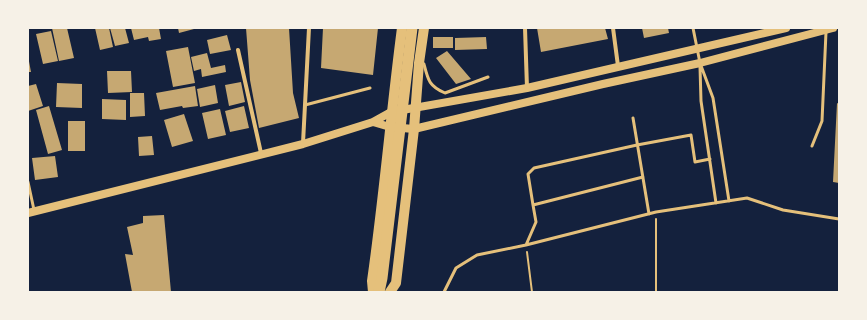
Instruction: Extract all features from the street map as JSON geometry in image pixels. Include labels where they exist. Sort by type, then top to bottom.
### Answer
[{"type":"highway","points":[[380,292],[412,28]]},
{"type":"main road","points":[[373,292],[372,281],[402,28]]},
{"type":"main road","points":[[390,292],[396,282],[424,28]]},
{"type":"main road","points":[[31,213],[261,153],[303,144],[373,122],[391,112],[415,109],[527,88],[786,28]]},
{"type":"main road","points":[[373,122],[390,127],[414,129],[603,84],[700,63],[830,29]]},
{"type":"street","points":[[303,144],[309,28]]},
{"type":"street","points":[[525,28],[527,88]]},
{"type":"street","points":[[613,28],[618,66]]},
{"type":"street","points":[[238,50],[261,153]]},
{"type":"lane","points":[[693,28],[700,63],[712,98],[729,201]]},
{"type":"lane","points":[[812,146],[822,121],[830,29]]},
{"type":"lane","points":[[419,63],[422,62],[424,64],[428,78],[435,89],[446,93],[488,77]]},
{"type":"lane","points":[[700,63],[701,101],[716,203]]},
{"type":"lane","points":[[305,105],[370,88]]},
{"type":"lane","points":[[632,118],[649,214]]},
{"type":"lane","points":[[526,245],[536,222],[528,174],[534,168],[637,145],[691,135],[695,162],[710,160]]},
{"type":"lane","points":[[533,205],[643,177]]},
{"type":"lane","points":[[28,182],[31,213]]},
{"type":"lane","points":[[444,292],[456,268],[477,255],[526,245],[656,212],[747,198],[783,210],[839,219]]},
{"type":"path","points":[[656,212],[656,292]]},
{"type":"path","points":[[526,245],[532,292]]},
{"type":"building","points":[[52,28],[67,28],[74,58],[59,61]]},
{"type":"building","points":[[95,28],[109,28],[113,47],[100,50]]},
{"type":"building","points":[[110,28],[125,28],[129,43],[115,46]]},
{"type":"building","points":[[131,28],[159,28],[161,39],[149,41],[148,37],[134,40]]},
{"type":"building","points":[[178,28],[194,28],[194,29],[179,33]]},
{"type":"building","points":[[246,28],[289,28],[293,93],[299,118],[259,128],[250,80]]},
{"type":"building","points":[[323,28],[378,28],[373,75],[321,68]]},
{"type":"building","points":[[537,28],[605,28],[608,39],[541,52]]},
{"type":"building","points":[[642,28],[668,28],[669,33],[644,38]]},
{"type":"building","points":[[51,31],[58,61],[43,64],[36,34]]},
{"type":"building","points":[[227,35],[231,50],[210,54],[207,40]]},
{"type":"building","points":[[433,37],[453,37],[453,48],[433,48]]},
{"type":"building","points":[[486,37],[487,49],[455,50],[455,38]]},
{"type":"building","points":[[188,47],[195,83],[173,87],[166,51]]},
{"type":"building","points":[[447,51],[471,79],[456,84],[436,58]]},
{"type":"building","points":[[207,53],[211,68],[225,65],[226,72],[202,77],[201,69],[194,71],[191,57]]},
{"type":"building","points":[[28,56],[31,72],[28,72]]},
{"type":"building","points":[[107,71],[131,71],[132,92],[108,93]]},
{"type":"building","points":[[241,82],[245,102],[229,106],[225,85]]},
{"type":"building","points":[[57,83],[82,84],[82,108],[56,107]]},
{"type":"building","points":[[36,84],[43,106],[28,111],[28,86]]},
{"type":"building","points":[[215,85],[218,103],[200,107],[197,89]]},
{"type":"building","points":[[195,86],[198,106],[183,108],[182,106],[160,110],[156,93]]},
{"type":"building","points":[[130,93],[144,93],[145,116],[130,117]]},
{"type":"building","points":[[102,99],[126,100],[126,120],[102,119]]},
{"type":"building","points":[[837,103],[839,104],[839,183],[833,182]]},
{"type":"building","points":[[49,106],[62,150],[48,154],[36,110]]},
{"type":"building","points":[[244,106],[249,128],[230,132],[225,111]]},
{"type":"building","points":[[220,109],[226,135],[208,139],[202,113]]},
{"type":"building","points":[[184,114],[193,141],[172,147],[164,120]]},
{"type":"building","points":[[68,121],[85,121],[85,151],[68,151]]},
{"type":"building","points":[[152,136],[154,155],[139,156],[138,137]]},
{"type":"building","points":[[55,156],[58,177],[35,180],[32,158]]},
{"type":"building","points":[[164,215],[171,292],[132,292],[125,254],[133,255],[127,227],[143,223],[143,216]]}]
